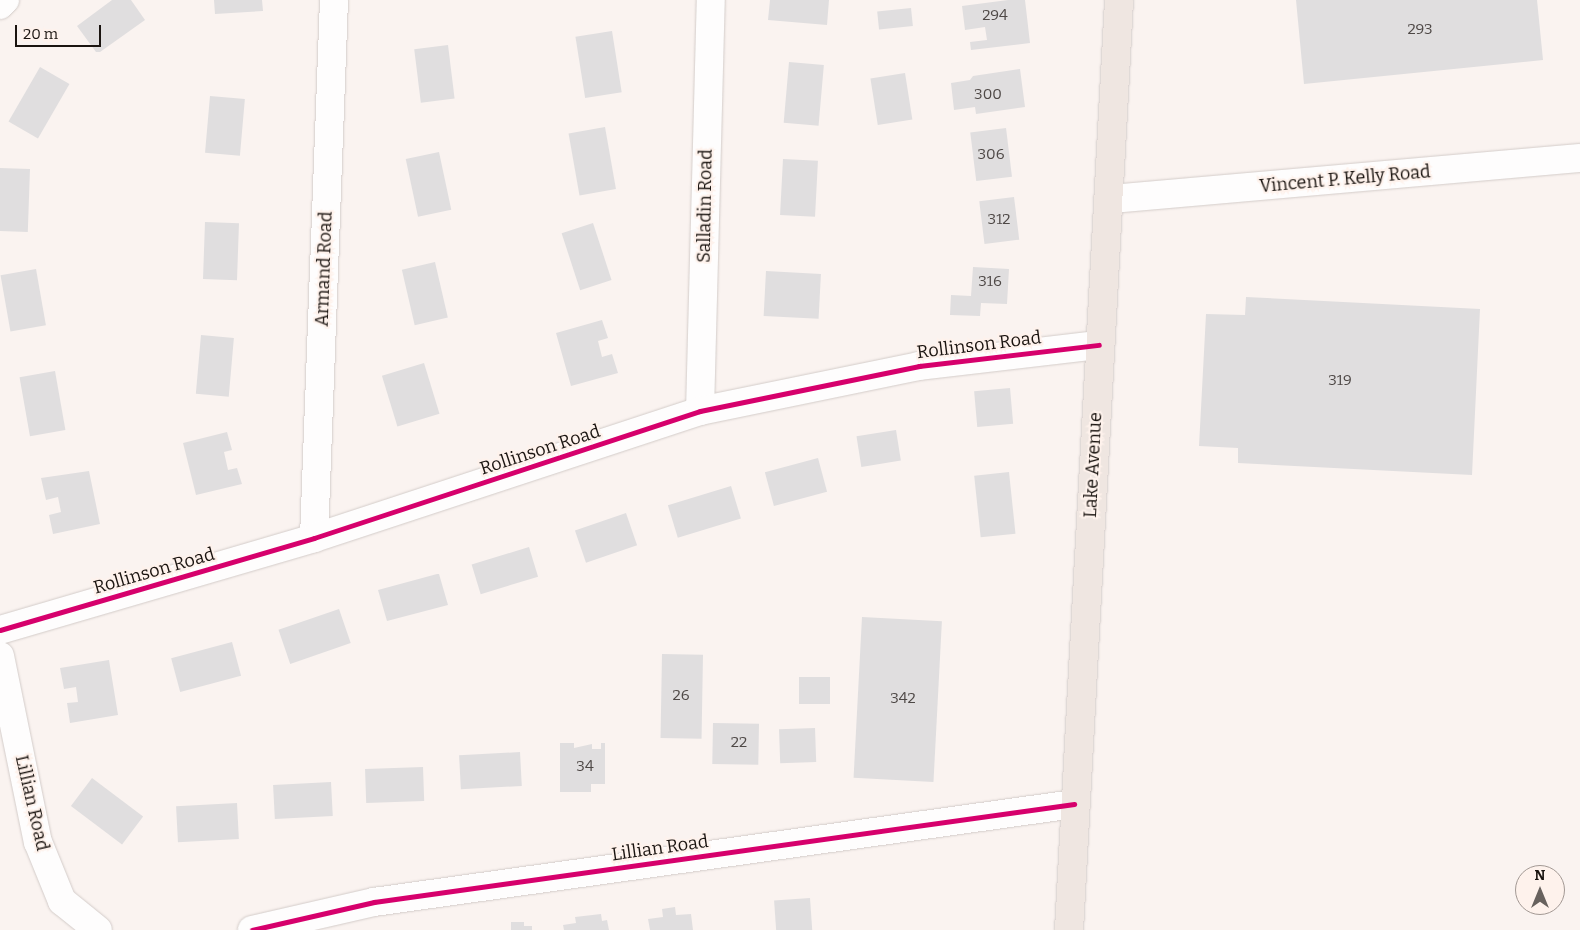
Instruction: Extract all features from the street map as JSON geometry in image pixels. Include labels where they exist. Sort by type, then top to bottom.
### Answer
[{"type":"main road","name":"Lake Avenue","points":[[1069,930],[1099,345],[1111,199],[1119,0]]},
{"type":"street","points":[[0,5],[5,0]]},
{"type":"street","name":"Armand Road","points":[[314,538],[334,0]]},
{"type":"street","name":"Salladin Road","points":[[700,411],[710,0]]},
{"type":"street","name":"Vincent P. Kelly Road","points":[[1111,199],[1580,158]]},
{"type":"street","name":"Rollinson Road","points":[[0,630],[314,538],[700,411],[919,366],[1099,345]]},
{"type":"street","name":"Lillian Road","points":[[0,656],[38,842],[62,901],[98,930]]},
{"type":"street","name":"Lillian Road","points":[[252,930],[374,902],[1074,804]]},
{"type":"building","points":[[112,0],[131,0],[145,20],[100,52],[96,52],[77,26]]},
{"type":"building","points":[[214,0],[262,0],[263,11],[215,14]]},
{"type":"building","points":[[770,0],[829,0],[827,25],[768,20]]},
{"type":"building","points":[[1008,0],[1025,0],[1030,43],[971,50],[970,42],[987,40],[985,27],[965,30],[962,6]]},
{"type":"building","points":[[1296,0],[1537,0],[1543,60],[1304,84]]},
{"type":"building","points":[[911,8],[913,26],[879,29],[877,12]]},
{"type":"building","points":[[612,31],[622,92],[585,98],[575,37]]},
{"type":"building","points":[[448,45],[455,99],[421,103],[414,49]]},
{"type":"building","points":[[789,62],[824,65],[819,126],[784,123]]},
{"type":"building","points":[[40,67],[69,84],[38,139],[9,122]]},
{"type":"building","points":[[1020,69],[1025,107],[976,114],[975,107],[954,110],[951,83],[970,80],[973,76]]},
{"type":"building","points":[[905,73],[912,119],[878,125],[870,78]]},
{"type":"building","points":[[210,96],[245,99],[240,156],[205,153]]},
{"type":"building","points":[[605,127],[616,189],[580,195],[569,133]]},
{"type":"building","points":[[1006,128],[1012,177],[976,181],[970,132]]},
{"type":"building","points":[[439,152],[451,210],[418,217],[406,159]]},
{"type":"building","points":[[783,159],[818,161],[815,217],[780,215]]},
{"type":"building","points":[[0,168],[30,169],[28,232],[0,231]]},
{"type":"building","points":[[1014,197],[1019,240],[985,244],[979,201]]},
{"type":"building","points":[[205,222],[239,223],[237,280],[203,279]]},
{"type":"building","points":[[593,223],[612,280],[580,290],[562,233]]},
{"type":"building","points":[[435,262],[448,318],[415,325],[402,270]]},
{"type":"building","points":[[973,267],[1009,269],[1007,304],[981,303],[980,316],[950,315],[951,295],[971,296]]},
{"type":"building","points":[[36,269],[46,325],[10,331],[1,275]]},
{"type":"building","points":[[766,271],[821,274],[819,319],[764,316]]},
{"type":"building","points":[[1246,297],[1480,309],[1472,475],[1238,463],[1238,448],[1199,446],[1206,314],[1245,315]]},
{"type":"building","points":[[602,320],[608,338],[598,341],[602,357],[612,354],[618,373],[571,386],[556,333]]},
{"type":"building","points":[[201,335],[234,338],[229,397],[196,394]]},
{"type":"building","points":[[424,363],[439,414],[397,427],[382,376]]},
{"type":"building","points":[[55,371],[65,430],[30,436],[20,377]]},
{"type":"building","points":[[1010,388],[1013,424],[977,427],[974,391]]},
{"type":"building","points":[[896,430],[901,461],[861,467],[856,436]]},
{"type":"building","points":[[227,432],[232,450],[224,452],[228,470],[237,468],[242,484],[196,495],[183,443]]},
{"type":"building","points":[[818,458],[827,492],[774,506],[765,472]]},
{"type":"building","points":[[89,471],[100,524],[53,534],[49,515],[61,512],[58,497],[46,500],[41,478]]},
{"type":"building","points":[[1009,472],[1015,534],[981,537],[974,476]]},
{"type":"building","points":[[731,486],[741,519],[678,538],[668,505]]},
{"type":"building","points":[[626,513],[637,545],[586,563],[575,531]]},
{"type":"building","points":[[529,547],[538,577],[481,594],[472,565]]},
{"type":"building","points":[[439,574],[448,605],[387,621],[378,590]]},
{"type":"building","points":[[339,609],[351,643],[290,664],[278,630]]},
{"type":"building","points":[[862,617],[942,621],[933,782],[854,778]]},
{"type":"building","points":[[232,642],[241,676],[180,692],[171,658]]},
{"type":"building","points":[[662,654],[703,655],[702,739],[661,738]]},
{"type":"building","points":[[109,660],[118,715],[70,723],[67,703],[78,702],[76,687],[64,689],[60,668]]},
{"type":"building","points":[[799,677],[830,677],[830,704],[799,704]]},
{"type":"building","points":[[713,723],[759,724],[758,765],[712,764]]},
{"type":"building","points":[[815,728],[816,762],[780,763],[779,729]]},
{"type":"building","points":[[560,743],[574,743],[574,748],[592,744],[592,749],[601,749],[601,743],[605,743],[605,784],[591,784],[591,792],[560,792]]},
{"type":"building","points":[[520,752],[522,786],[461,789],[459,755]]},
{"type":"building","points":[[423,767],[424,801],[366,803],[365,769]]},
{"type":"building","points":[[92,778],[143,817],[122,844],[71,806]]},
{"type":"building","points":[[331,782],[333,816],[275,819],[273,785]]},
{"type":"building","points":[[237,803],[239,839],[178,842],[176,806]]},
{"type":"building","points":[[810,898],[812,930],[776,930],[774,901]]},
{"type":"building","points":[[675,907],[676,915],[691,914],[693,930],[650,930],[648,919],[663,917],[662,909]]},
{"type":"building","points":[[601,914],[602,921],[607,920],[609,930],[564,930],[563,925],[576,923],[575,917]]},
{"type":"building","points":[[511,922],[524,922],[524,926],[532,926],[532,930],[511,930]]},
{"type":"cycle path","points":[[0,630],[314,538],[700,411],[919,366],[1099,345]]},
{"type":"cycle path","points":[[252,930],[374,902],[1074,804]]}]
